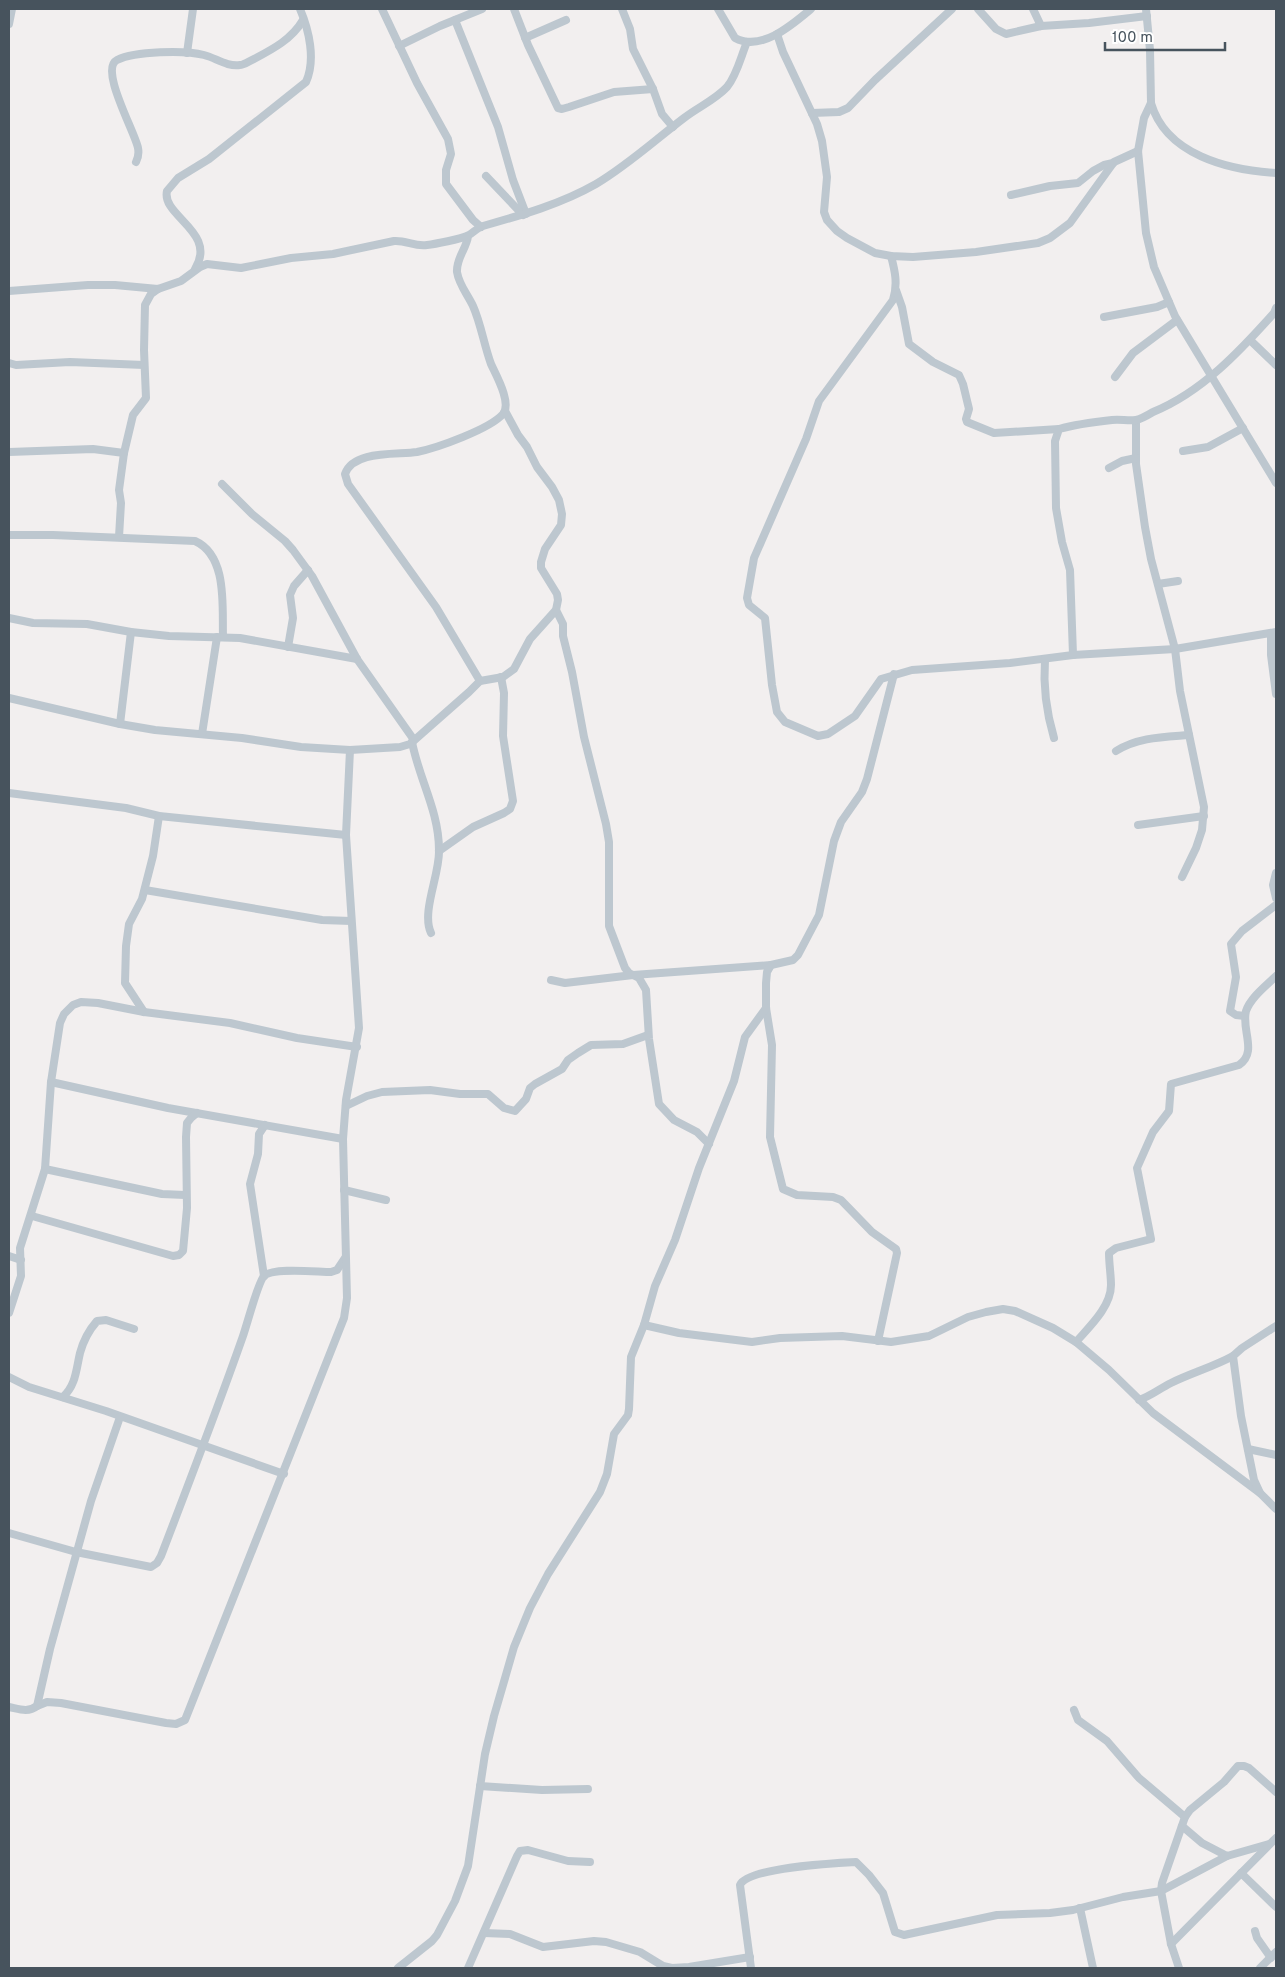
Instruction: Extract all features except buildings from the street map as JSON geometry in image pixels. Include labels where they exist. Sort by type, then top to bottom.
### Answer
[{"type":"street","points":[[9,24],[12,9]]},
{"type":"street","points":[[187,53],[193,9]]},
{"type":"street","points":[[194,271],[199,262],[201,252],[198,241],[168,201],[167,191],[178,178],[209,159],[306,82],[311,64],[300,9]]},
{"type":"street","points":[[382,9],[421,92],[448,139],[451,154],[446,170],[446,184],[473,220],[481,227]]},
{"type":"street","points":[[399,46],[482,9]]},
{"type":"street","points":[[514,9],[524,38],[558,108],[562,109],[614,92],[652,89]]},
{"type":"street","points":[[622,9],[630,29],[633,49],[664,119],[672,128]]},
{"type":"street","points":[[718,9],[734,38],[747,42],[777,34],[795,23],[810,9]]},
{"type":"street","points":[[812,113],[839,112],[848,108],[875,80],[952,9]]},
{"type":"street","points":[[978,9],[996,29],[1006,34],[1041,26],[1089,23],[1146,12],[1150,50],[1150,103],[1154,116],[1183,147],[1201,157],[1228,166],[1276,174]]},
{"type":"street","points":[[1033,9],[1041,26]]},
{"type":"street","points":[[136,162],[138,148],[118,96],[111,68],[113,63],[117,60],[149,53],[187,53],[206,55],[222,62],[241,65],[270,51],[290,37],[303,20]]},
{"type":"street","points":[[454,20],[498,127],[524,214]]},
{"type":"street","points":[[524,38],[566,20]]},
{"type":"street","points":[[777,34],[783,52],[817,124],[827,177],[824,212],[827,220],[837,232],[875,252],[890,256],[913,257],[976,252],[1038,243],[1050,238],[1070,223],[1113,163]]},
{"type":"street","points":[[709,1144],[697,1132],[674,1120],[658,1104],[648,1035],[649,1019],[646,990],[639,978],[624,968],[609,926],[609,842],[606,824],[584,737],[563,636],[563,624],[556,610],[557,594],[541,568],[545,549],[561,525],[562,514],[556,494],[510,423],[505,411],[506,406],[502,390],[485,349],[473,306],[462,287],[457,271],[458,262],[468,236],[476,229],[572,196],[597,183],[716,97],[732,80],[747,42]]},
{"type":"street","points":[[1150,103],[1144,118],[1138,151],[1146,233],[1154,267],[1176,320],[1276,483]]},
{"type":"street","points":[[1011,195],[1078,183],[1104,165],[1113,163],[1138,151]]},
{"type":"street","points":[[486,176],[524,214]]},
{"type":"street","points":[[119,537],[121,503],[119,490],[124,453],[133,415],[146,398],[144,365],[145,305],[151,294],[158,289],[181,281],[207,264],[241,268],[291,258],[333,254],[394,241],[403,240],[425,246],[468,236]]},
{"type":"street","points":[[890,256],[896,277],[896,290],[893,300],[820,401],[806,439],[754,558],[747,598],[749,604],[765,618],[772,685],[777,712],[782,719],[790,725],[818,736],[828,734],[855,716],[881,679],[912,670],[1010,663],[1073,655],[1175,649],[1274,633],[1271,655],[1276,694]]},
{"type":"street","points":[[9,291],[97,285],[158,289]]},
{"type":"street","points":[[896,290],[902,307],[909,344],[933,362],[956,372],[961,379],[969,409],[967,422],[994,433],[1059,429],[1097,422],[1136,420],[1169,406],[1212,376],[1250,340],[1274,313],[1276,308]]},
{"type":"street","points":[[1104,316],[1157,307],[1169,302]]},
{"type":"street","points":[[1115,377],[1133,353],[1176,320]]},
{"type":"street","points":[[1250,340],[1276,365]]},
{"type":"street","points":[[9,363],[16,365],[70,362],[144,365]]},
{"type":"street","points":[[480,681],[436,607],[348,484],[345,474],[349,465],[364,459],[393,453],[417,452],[454,441],[496,420],[505,411]]},
{"type":"street","points":[[1136,420],[1136,458],[1145,527],[1175,649],[1180,690],[1202,797],[1204,816],[1196,848],[1182,877]]},
{"type":"street","points":[[1183,452],[1208,447],[1243,428]]},
{"type":"street","points":[[1059,429],[1055,441],[1056,508],[1062,542],[1070,570],[1073,655]]},
{"type":"street","points":[[9,452],[93,450],[124,453]]},
{"type":"street","points":[[1109,468],[1122,461],[1136,458]]},
{"type":"street","points":[[222,484],[252,514],[290,546],[308,570],[357,659],[413,741],[415,759],[436,818],[439,851],[435,883],[429,903],[428,922],[430,933]]},
{"type":"street","points":[[9,535],[119,537],[143,540],[195,541],[206,548],[214,558],[220,582],[220,637],[202,734]]},
{"type":"street","points":[[288,647],[293,618],[290,594],[294,586],[308,570]]},
{"type":"street","points":[[1158,584],[1178,581]]},
{"type":"street","points":[[9,698],[120,724],[155,730],[242,738],[300,747],[350,750],[400,747],[413,741],[480,681],[501,677],[514,669],[530,639],[556,610]]},
{"type":"street","points":[[9,618],[33,623],[87,624],[130,632],[169,636],[220,637],[357,659]]},
{"type":"street","points":[[120,724],[130,632]]},
{"type":"street","points":[[1045,659],[1046,706],[1054,738]]},
{"type":"street","points":[[551,980],[565,983],[633,975],[771,965],[795,958],[819,915],[834,841],[841,822],[862,792],[867,779],[894,674]]},
{"type":"street","points":[[439,851],[473,827],[504,814],[512,806],[504,736],[504,693],[501,677]]},
{"type":"street","points":[[1116,751],[1148,739],[1188,735]]},
{"type":"street","points":[[9,1707],[32,1710],[36,1706],[47,1702],[176,1724],[185,1720],[284,1474],[305,1413],[346,1311],[343,1139],[346,1106],[359,1028],[346,835],[350,750]]},
{"type":"street","points":[[9,793],[126,808],[159,816],[346,835]]},
{"type":"street","points":[[144,1012],[125,983],[126,946],[129,924],[145,890],[154,856],[159,816]]},
{"type":"street","points":[[1138,825],[1204,816]]},
{"type":"street","points":[[1276,873],[1273,885],[1276,898]]},
{"type":"street","points":[[145,890],[322,920],[351,921]]},
{"type":"street","points":[[1245,1016],[1236,1015],[1230,1011],[1236,977],[1231,944],[1249,925],[1276,905]]},
{"type":"street","points":[[771,965],[767,972],[766,1008],[772,1045],[770,1137],[783,1189],[798,1195],[833,1197],[841,1200],[868,1228],[896,1249],[897,1253],[878,1341]]},
{"type":"street","points":[[1076,1342],[1101,1311],[1110,1295],[1109,1254],[1116,1248],[1151,1239],[1137,1168],[1153,1132],[1169,1111],[1171,1084],[1239,1065],[1245,1061],[1248,1055],[1245,1016],[1251,1001],[1276,976]]},
{"type":"street","points":[[9,1313],[21,1276],[20,1248],[32,1216],[45,1169],[51,1082],[60,1023],[64,1014],[73,1005],[81,1002],[98,1003],[144,1012],[230,1023],[297,1038],[356,1047]]},
{"type":"street","points":[[398,1968],[432,1941],[444,1924],[455,1901],[468,1866],[480,1786],[494,1716],[523,1624],[548,1574],[594,1504],[604,1482],[609,1467],[614,1434],[617,1427],[628,1415],[631,1357],[644,1325],[655,1286],[675,1240],[709,1144],[734,1081],[745,1037],[766,1008]]},
{"type":"street","points":[[346,1106],[367,1096],[382,1092],[430,1090],[460,1094],[488,1094],[504,1108],[514,1110],[526,1099],[530,1088],[562,1069],[568,1060],[591,1045],[622,1044],[648,1035]]},
{"type":"street","points":[[51,1082],[197,1113],[343,1139]]},
{"type":"street","points":[[32,1216],[176,1256],[183,1251],[187,1208],[185,1195],[187,1123],[197,1113]]},
{"type":"street","points":[[264,1125],[259,1134],[258,1154],[250,1184],[264,1276]]},
{"type":"street","points":[[45,1169],[162,1194],[185,1195]]},
{"type":"street","points":[[344,1190],[386,1200]]},
{"type":"street","points":[[9,1256],[21,1260]]},
{"type":"street","points":[[9,1533],[76,1552],[144,1567],[151,1567],[157,1563],[162,1556],[180,1503],[219,1406],[253,1309],[259,1285],[264,1276],[275,1271],[331,1272],[337,1270],[345,1258]]},
{"type":"street","points":[[644,1325],[678,1333],[752,1342],[780,1338],[842,1336],[878,1341],[908,1340],[928,1336],[968,1318],[1003,1308],[1016,1311],[1076,1342],[1152,1413],[1260,1493],[1276,1509]]},
{"type":"street","points":[[63,1397],[71,1389],[80,1351],[92,1326],[97,1321],[106,1320],[134,1329]]},
{"type":"street","points":[[1139,1400],[1151,1396],[1168,1384],[1233,1356],[1276,1326]]},
{"type":"street","points":[[1233,1356],[1241,1416],[1254,1480],[1260,1493]]},
{"type":"street","points":[[9,1377],[29,1387],[63,1397],[284,1474]]},
{"type":"street","points":[[36,1706],[76,1552],[91,1501],[120,1417]]},
{"type":"street","points":[[1248,1449],[1276,1455]]},
{"type":"street","points":[[1074,1710],[1078,1720],[1106,1740],[1139,1778],[1185,1817]]},
{"type":"street","points":[[1178,1968],[1171,1944],[1161,1891],[1162,1883],[1185,1817],[1190,1810],[1224,1782],[1238,1766],[1249,1768],[1276,1792]]},
{"type":"street","points":[[480,1786],[542,1790],[588,1789]]},
{"type":"street","points":[[1182,1826],[1202,1843],[1227,1856]]},
{"type":"street","points":[[751,1968],[741,1894],[742,1882],[748,1877],[804,1866],[856,1862],[883,1893],[891,1924],[898,1935],[915,1934],[997,1915],[1050,1913],[1080,1908],[1123,1897],[1161,1891],[1227,1856],[1274,1841]]},
{"type":"street","points":[[1171,1944],[1274,1841]]},
{"type":"street","points":[[468,1968],[516,1856],[520,1851],[528,1850],[568,1862],[590,1862]]},
{"type":"street","points":[[1241,1873],[1276,1906]]},
{"type":"street","points":[[1080,1908],[1093,1968]]},
{"type":"street","points":[[1255,1932],[1257,1938],[1274,1955],[1260,1968]]},
{"type":"street","points":[[484,1933],[510,1934],[543,1947],[594,1941],[606,1942],[640,1952],[663,1966],[672,1968],[750,1957]]}]
